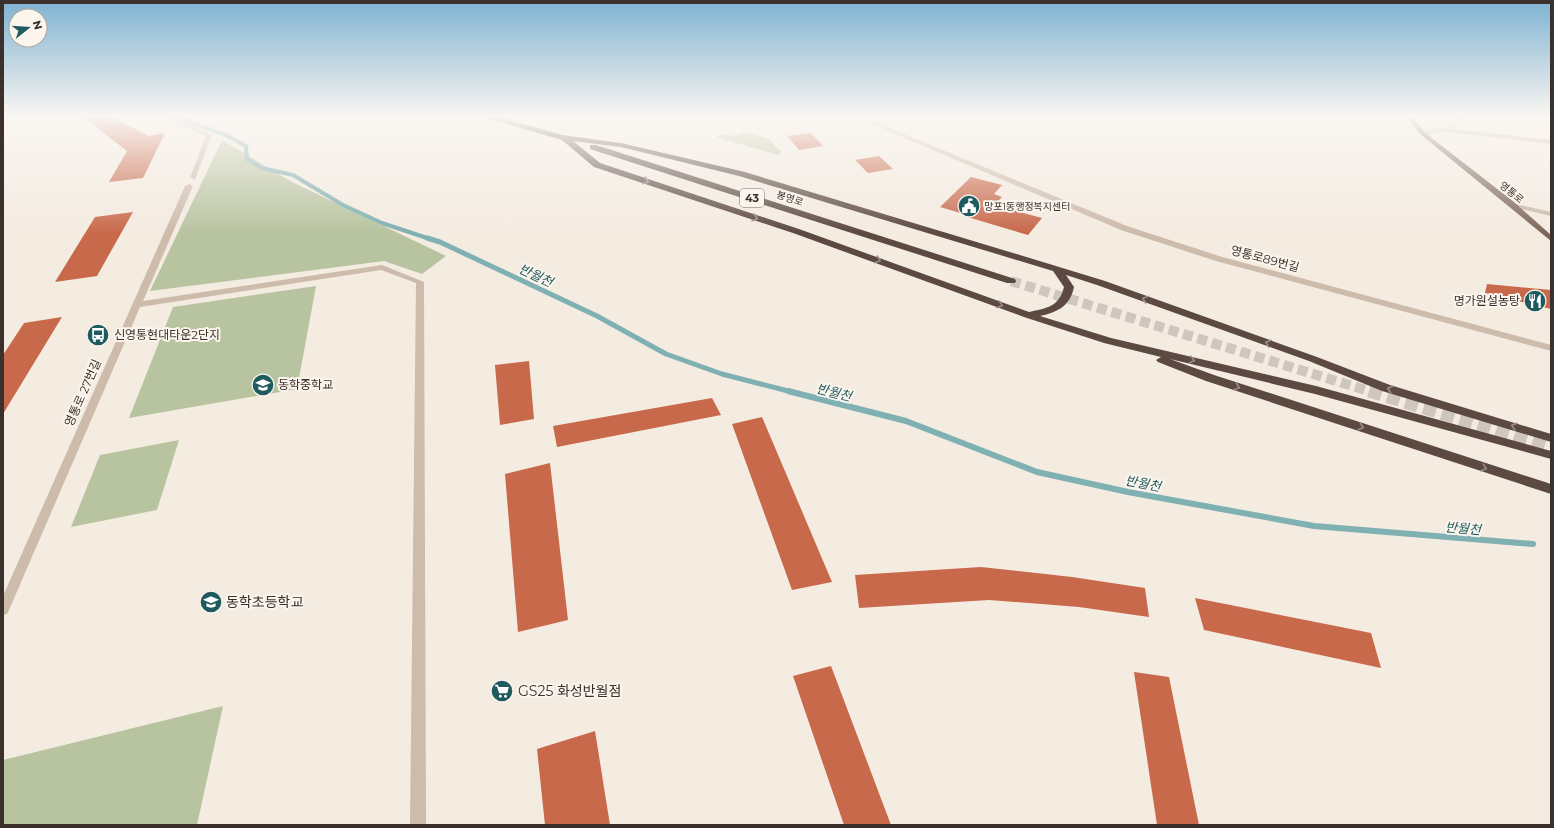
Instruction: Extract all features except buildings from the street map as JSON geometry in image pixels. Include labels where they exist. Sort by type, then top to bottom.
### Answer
[{"type":"highway","points":[[586,156],[597,165],[796,231],[1028,315],[1108,341],[1210,378],[1551,489]]},
{"type":"highway","name":"봉영로","points":[[621,156],[1011,281]]},
{"type":"highway","points":[[665,156],[742,174],[1101,283],[1313,359],[1386,388],[1551,438]]},
{"type":"highway","points":[[1028,315],[1056,308],[1064,303],[1068,296],[1070,286],[1057,270],[1030,261]]},
{"type":"highway","points":[[1108,341],[1316,390],[1551,455]]},
{"type":"main road","name":"영통로","points":[[1450,156],[1511,204],[1551,239]]},
{"type":"street","name":"영통로 27번길","points":[[3,610],[191,182],[201,156]]},
{"type":"street","name":"영통로89번길","points":[[952,156],[1124,228],[1212,256],[1551,348]]},
{"type":"street","points":[[1511,204],[1551,214]]},
{"type":"street","points":[[136,305],[382,267],[420,282],[421,492],[418,825]]},
{"type":"green space","points":[[215,156],[248,156],[290,181],[446,256],[422,274],[384,261],[150,291]]},
{"type":"green space","points":[[316,286],[297,389],[129,418],[173,307]]},
{"type":"green space","points":[[179,440],[157,510],[71,527],[100,455]]},
{"type":"green space","points":[[223,706],[197,825],[3,825],[3,760]]},
{"type":"waterway","name":"반월천","points":[[247,156],[247,159],[262,168],[293,175],[343,205],[382,223],[427,238]]},
{"type":"waterway","name":"반월천","points":[[427,238],[440,242],[597,316],[666,354],[722,374],[792,392]]},
{"type":"waterway","name":"반월천","points":[[788,391],[906,421],[1037,472],[1128,492],[1314,526],[1533,544]]},
{"type":"tunnel","points":[[1011,281],[1372,392]]},
{"type":"tunnel","points":[[1369,391],[1551,447]]},
{"type":"place","name":"망포1동행정복지센터","points":[[969,206]]},
{"type":"place","name":"명가원설농탕","points":[[1535,301]]},
{"type":"place","name":"신영통현대타운2단지","points":[[98,335]]},
{"type":"place","name":"동학중학교","points":[[263,385]]},
{"type":"place","name":"동학초등학교","points":[[211,602]]},
{"type":"place","name":"GS25 화성반월점","points":[[502,691]]}]
